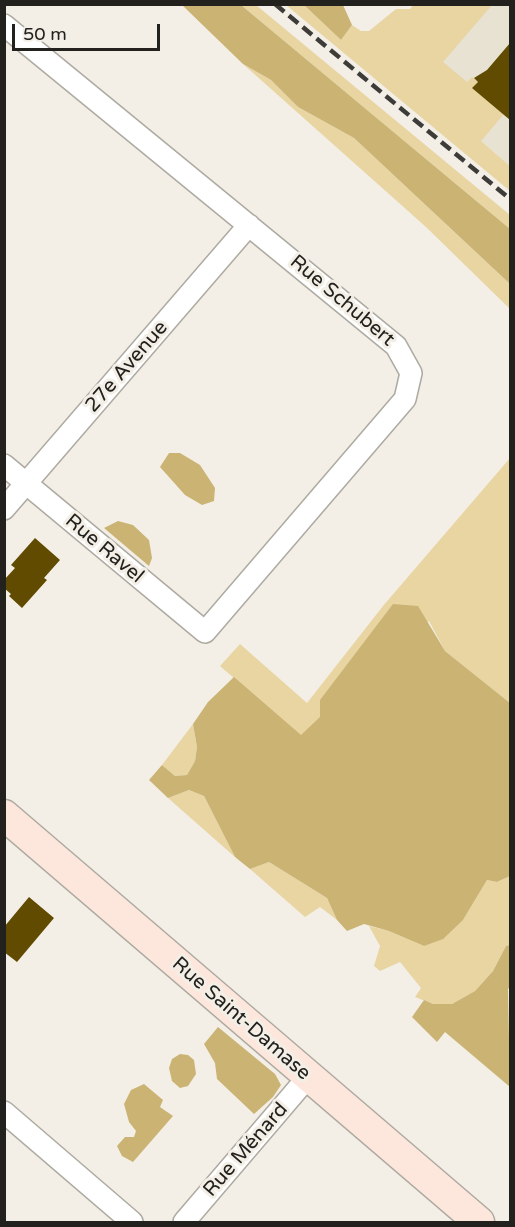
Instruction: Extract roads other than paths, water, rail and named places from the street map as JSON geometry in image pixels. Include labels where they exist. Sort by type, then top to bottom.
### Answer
[{"type":"street","name":"Rue Schubert","points":[[4,25],[396,346],[409,365],[411,381],[405,399],[205,632]]},
{"type":"street","name":"27e Avenue","points":[[4,509],[249,225]]},
{"type":"street","name":"Rue Ravel","points":[[4,465],[205,632]]},
{"type":"street","name":"Rue Saint-Damase","points":[[4,815],[479,1222]]},
{"type":"street","name":"Rue Ménard","points":[[184,1222],[308,1077]]},
{"type":"street","points":[[4,1112],[132,1222]]},
{"type":"railway","points":[[275,4],[510,199]]}]
